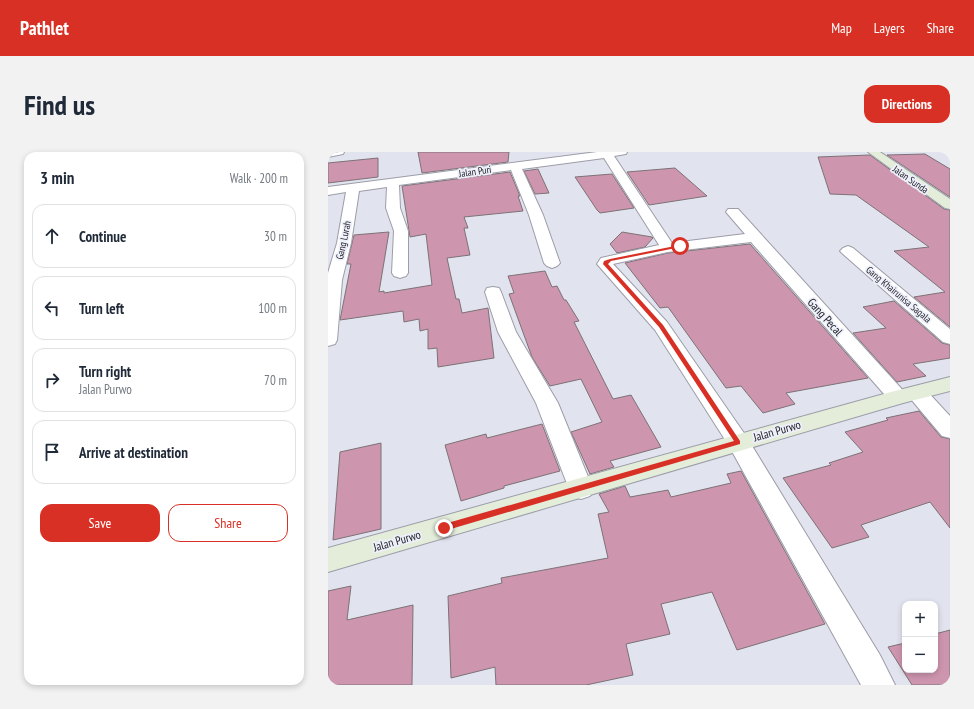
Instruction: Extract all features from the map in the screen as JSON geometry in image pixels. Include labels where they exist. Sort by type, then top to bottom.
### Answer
[{"type":"street","points":[[328,154],[339,152]]},
{"type":"street","name":"Jalan Puri","points":[[328,191],[622,152]]},
{"type":"street","name":"Jalan Sunda","points":[[873,152],[912,179],[944,197],[950,205]]},
{"type":"street","points":[[606,154],[668,248]]},
{"type":"street","points":[[515,166],[536,215],[552,263]]},
{"type":"street","points":[[393,182],[392,208],[400,231],[400,274]]},
{"type":"street","name":"Gang Lurah","points":[[328,340],[334,280],[344,243],[352,188]]},
{"type":"street","name":"Gang Pecal","points":[[733,212],[753,236],[907,395],[950,430]]},
{"type":"street","points":[[753,236],[668,248],[610,260],[605,264],[661,326],[738,442],[865,659],[878,685]]},
{"type":"street","name":"Gang Khairunisa Sagala","points":[[848,251],[950,338]]},
{"type":"street","points":[[494,292],[507,332],[546,403],[582,489]]},
{"type":"street","name":"Jalan Purwo","points":[[328,560],[582,489],[738,442],[950,384]]},
{"type":"building","points":[[418,152],[509,152],[508,162],[422,173]]},
{"type":"building","points":[[925,154],[950,169],[950,197],[887,155]]},
{"type":"building","points":[[870,155],[944,209],[950,210],[950,327],[914,297],[945,292],[894,251],[929,247],[856,195],[830,194],[818,157]]},
{"type":"building","points":[[378,158],[378,177],[328,183],[328,163]]},
{"type":"building","points":[[675,168],[707,196],[649,205],[627,172]]},
{"type":"building","points":[[538,169],[549,193],[535,194],[524,171]]},
{"type":"building","points":[[510,172],[520,196],[518,196],[523,211],[464,217],[468,228],[464,228],[470,255],[447,258],[456,299],[459,299],[462,313],[488,308],[494,358],[438,367],[437,348],[428,349],[428,329],[420,331],[419,319],[404,322],[403,311],[340,320],[351,264],[347,264],[354,235],[389,232],[379,292],[384,291],[384,293],[432,285],[426,234],[410,237],[402,186]]},
{"type":"building","points":[[612,174],[634,208],[600,213],[575,177]]},
{"type":"building","points":[[622,232],[653,238],[645,247],[617,253],[610,244]]},
{"type":"building","points":[[750,244],[868,378],[786,393],[795,404],[763,413],[741,386],[726,388],[668,307],[660,308],[625,263],[668,253]]},
{"type":"building","points":[[545,271],[552,287],[557,286],[564,300],[566,300],[579,321],[574,322],[613,399],[631,395],[661,447],[610,461],[614,467],[590,474],[571,432],[602,422],[581,379],[550,386],[532,357],[509,294],[514,293],[508,276]]},
{"type":"building","points":[[894,301],[942,343],[950,345],[950,358],[913,364],[926,376],[897,382],[853,333],[886,328],[863,307]]},
{"type":"building","points":[[919,411],[941,437],[950,439],[950,528],[930,502],[861,525],[869,537],[832,548],[783,478],[831,465],[829,463],[863,452],[845,432],[888,420],[886,418]]},
{"type":"building","points":[[542,424],[560,471],[504,486],[504,488],[461,501],[445,445],[486,434],[487,438]]},
{"type":"building","points":[[381,443],[381,529],[333,540],[340,452]]},
{"type":"building","points":[[741,471],[825,624],[737,650],[712,592],[661,604],[670,634],[626,644],[633,675],[586,685],[496,685],[495,667],[451,678],[448,596],[502,583],[501,578],[608,558],[598,514],[609,512],[599,494],[625,486],[630,497],[668,490],[671,497],[731,483],[727,474]]},
{"type":"building","points":[[351,586],[347,620],[413,605],[412,685],[328,685],[328,591]]},
{"type":"building","points":[[950,630],[950,685],[912,685],[904,673],[938,673],[938,633]]},
{"type":"building","points":[[902,644],[902,669],[888,647]]},
{"type":"route","points":[[444,528],[640,472],[738,442],[661,326],[605,264],[610,260],[680,246]]}]
